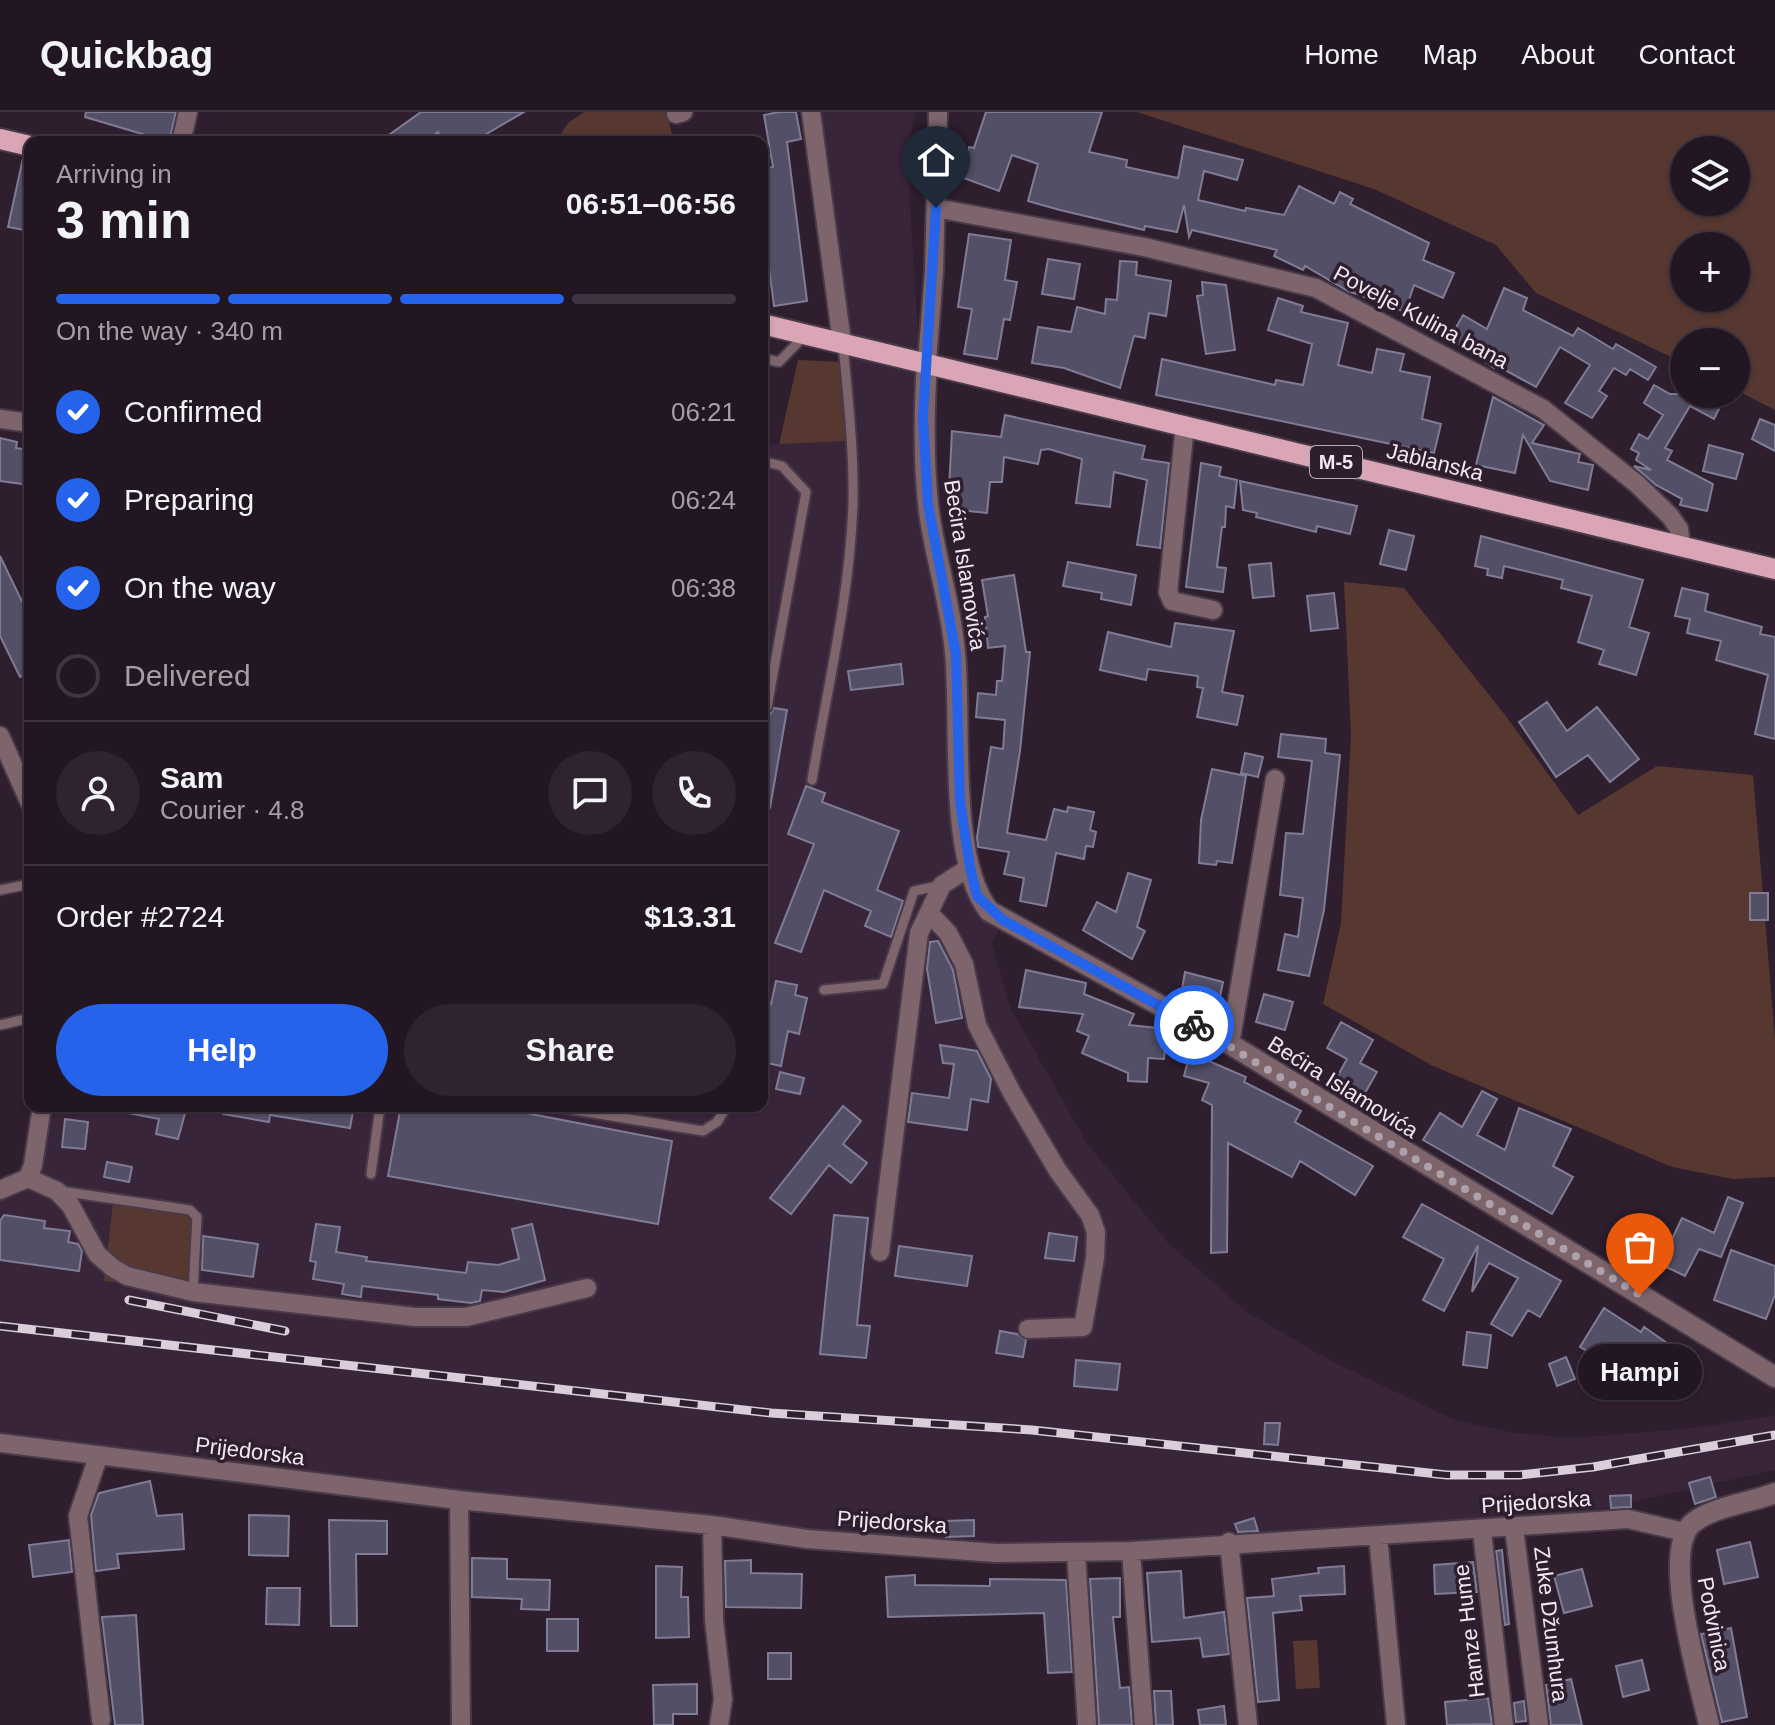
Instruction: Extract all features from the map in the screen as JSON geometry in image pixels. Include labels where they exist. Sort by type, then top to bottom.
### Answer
[{"type":"main road","points":[[0,139],[24,145]]},
{"type":"main road","name":"M-5","points":[[768,325],[842,342]]},
{"type":"main road","name":"Jablanska","points":[[842,342],[1775,569]]},
{"type":"street","points":[[182,136],[188,112]]},
{"type":"street","points":[[811,112],[842,342]]},
{"type":"street","points":[[927,362],[938,112]]},
{"type":"street","name":"Povelje Kulina bana","points":[[936,208],[1144,247],[1316,288],[1543,409],[1637,484],[1670,516],[1679,529],[1681,547]]},
{"type":"street","name":"Bećira Islamovića","points":[[927,362],[923,417],[928,504],[956,654],[960,802],[977,896],[989,911],[1230,1044],[1775,1377]]},
{"type":"street","points":[[0,419],[24,422]]},
{"type":"street","points":[[1185,425],[1168,592],[1172,601],[1213,610]]},
{"type":"street","points":[[0,736],[24,790]]},
{"type":"street","points":[[1230,1044],[1275,779]]},
{"type":"street","points":[[880,1252],[919,933],[931,915],[942,885],[970,867]]},
{"type":"street","points":[[931,915],[948,933],[964,964],[977,1025],[1058,1171],[1090,1215],[1096,1232],[1092,1289],[1083,1327],[1028,1329]]},
{"type":"street","points":[[0,1190],[28,1178],[41,1112]]},
{"type":"street","points":[[28,1178],[57,1191],[71,1206],[97,1254],[113,1268],[127,1276],[193,1292],[399,1315],[466,1317],[587,1288]]},
{"type":"street","name":"Prijedorska","points":[[0,1443],[459,1500],[712,1525],[807,1539],[996,1553],[1131,1551],[1229,1542],[1482,1531],[1628,1519],[1684,1532]]},
{"type":"street","points":[[98,1457],[78,1516],[101,1720]]},
{"type":"street","points":[[1684,1532],[1694,1522],[1775,1493]]},
{"type":"street","points":[[459,1500],[461,1725]]},
{"type":"street","points":[[712,1525],[714,1620],[723,1699],[719,1725]]},
{"type":"street","name":"Zuke Džumhura","points":[[1514,1528],[1539,1725]]},
{"type":"street","name":"Hamze Hume","points":[[1482,1531],[1504,1725]]},
{"type":"street","name":"Podvinica","points":[[1684,1532],[1679,1569],[1682,1595],[1709,1725]]},
{"type":"street","points":[[1378,1536],[1396,1725]]},
{"type":"street","points":[[1229,1542],[1248,1725]]},
{"type":"street","points":[[1131,1551],[1144,1725]]},
{"type":"street","points":[[1076,1553],[1087,1725]]},
{"type":"lane","points":[[768,359],[779,362],[806,334]]},
{"type":"lane","points":[[812,780],[847,572],[853,504],[852,442],[842,342]]},
{"type":"lane","points":[[768,462],[782,466],[806,492],[768,701]]},
{"type":"lane","points":[[0,890],[24,885]]},
{"type":"lane","points":[[824,990],[883,984],[914,891],[942,885]]},
{"type":"lane","points":[[0,1025],[24,1019]]},
{"type":"lane","points":[[371,1174],[379,1112]]},
{"type":"lane","points":[[587,1112],[703,1131],[717,1122],[723,1112]]},
{"type":"lane","points":[[57,1191],[190,1210],[197,1217],[193,1292]]},
{"type":"shaded area","points":[[584,112],[666,112],[672,136],[560,136],[568,123]]},
{"type":"shaded area","points":[[811,112],[915,112],[907,155],[923,417],[970,867],[1003,920],[992,944],[1009,1005],[1086,1142],[1168,1243],[1247,1312],[1333,1362],[1455,1420],[1514,1433],[1572,1438],[1695,1428],[1775,1415],[1775,1470],[1514,1528],[1296,1539],[909,1547],[0,1443],[0,1190],[28,1178],[41,1112],[768,1112],[768,444],[850,441]]},
{"type":"shaded area","points":[[1137,112],[1775,112],[1775,410],[1750,397],[1750,328],[1670,328],[1670,356],[1536,293],[1496,245],[1374,189]]},
{"type":"shaded area","points":[[798,360],[844,362],[850,441],[779,444]]},
{"type":"shaded area","points":[[1344,582],[1404,588],[1505,715],[1578,815],[1657,766],[1753,775],[1775,1039],[1775,1177],[1733,1179],[1672,1167],[1431,1065],[1323,1004],[1341,923],[1351,735]]},
{"type":"shaded area","points":[[114,1196],[190,1210],[197,1217],[193,1292],[104,1281]]},
{"type":"shaded area","points":[[1317,1640],[1320,1688],[1296,1689],[1293,1641]]},
{"type":"building","points":[[86,112],[176,112],[170,136],[149,136],[85,117]]},
{"type":"building","points":[[421,112],[524,112],[483,136],[440,136],[438,132],[433,136],[387,136]]},
{"type":"building","points":[[796,112],[801,139],[787,142],[807,301],[774,306],[768,260],[768,168],[773,167],[764,115]]},
{"type":"building","points":[[986,112],[1102,112],[1089,152],[1127,160],[1126,167],[1178,178],[1184,146],[1243,160],[1237,180],[1204,171],[1198,200],[1245,211],[1246,208],[1284,215],[1299,186],[1334,204],[1340,192],[1353,199],[1350,204],[1429,243],[1423,260],[1454,273],[1443,298],[1414,285],[1405,312],[1348,291],[1305,266],[1303,270],[1274,256],[1277,250],[1192,230],[1189,237],[1184,205],[1177,232],[1145,226],[1144,230],[1028,201],[1038,164],[1012,155],[999,191],[958,176],[969,147],[974,148]]},
{"type":"building","points":[[23,158],[24,158],[24,230],[8,227]]},
{"type":"building","points":[[969,234],[1011,240],[1005,280],[1017,282],[1010,320],[1004,319],[997,359],[964,354],[972,309],[958,307]]},
{"type":"building","points":[[1048,259],[1080,264],[1074,299],[1042,294]]},
{"type":"building","points":[[1120,261],[1137,262],[1136,275],[1171,281],[1166,316],[1149,313],[1145,338],[1134,336],[1120,388],[1064,368],[1032,363],[1038,327],[1071,332],[1077,307],[1105,314],[1106,299],[1117,300]]},
{"type":"building","points":[[1202,282],[1226,285],[1235,350],[1206,354],[1197,296],[1203,295]]},
{"type":"building","points":[[1504,288],[1527,298],[1523,310],[1573,336],[1578,328],[1613,349],[1616,344],[1656,367],[1648,380],[1630,369],[1626,375],[1614,368],[1599,391],[1607,396],[1592,418],[1565,403],[1590,365],[1560,347],[1536,387],[1496,365],[1494,368],[1450,338],[1463,315],[1487,329]]},
{"type":"building","points":[[1278,298],[1303,306],[1301,312],[1348,323],[1338,365],[1372,373],[1377,349],[1404,354],[1400,371],[1430,377],[1422,419],[1441,424],[1434,453],[1156,395],[1162,359],[1275,385],[1276,380],[1303,385],[1312,344],[1268,330]]},
{"type":"building","points":[[1654,385],[1670,394],[1670,408],[1689,408],[1665,448],[1672,451],[1667,460],[1713,484],[1707,511],[1680,505],[1682,499],[1656,485],[1634,466],[1651,470],[1636,460],[1639,453],[1631,449],[1639,434],[1648,439],[1663,415],[1644,403]]},
{"type":"building","points":[[1493,397],[1544,425],[1532,443],[1580,454],[1578,462],[1593,465],[1588,490],[1550,481],[1523,435],[1515,473],[1476,465]]},
{"type":"building","points":[[1694,408],[1720,408],[1714,419]]},
{"type":"building","points":[[1005,415],[1145,446],[1142,459],[1169,463],[1160,548],[1137,545],[1147,480],[1114,472],[1110,507],[1076,503],[1082,459],[1049,449],[1041,450],[1038,464],[1004,457],[1002,482],[990,482],[987,513],[948,509],[952,431],[1001,437]]},
{"type":"building","points":[[1760,419],[1775,425],[1775,451],[1752,439]]},
{"type":"building","points":[[0,438],[17,442],[16,448],[24,449],[24,484],[0,481]]},
{"type":"building","points":[[1709,445],[1743,454],[1736,479],[1703,471]]},
{"type":"building","points":[[1201,463],[1221,467],[1219,476],[1237,480],[1234,508],[1226,506],[1217,567],[1226,568],[1223,592],[1186,587]]},
{"type":"building","points":[[1240,481],[1357,506],[1350,534],[1317,526],[1316,532],[1256,517],[1257,513],[1243,510]]},
{"type":"building","points":[[1389,530],[1414,536],[1406,570],[1380,564]]},
{"type":"building","points":[[1481,536],[1643,580],[1629,627],[1649,633],[1636,675],[1599,664],[1604,650],[1578,642],[1592,596],[1561,588],[1563,580],[1504,566],[1502,578],[1487,575],[1488,569],[1475,566]]},
{"type":"building","points":[[0,556],[24,606],[24,675],[20,677],[0,636]]},
{"type":"building","points":[[1068,562],[1136,575],[1131,605],[1101,599],[1102,593],[1063,586]]},
{"type":"building","points":[[1271,563],[1274,596],[1253,598],[1249,565]]},
{"type":"building","points":[[1014,575],[1026,652],[1030,652],[1020,751],[1007,833],[1046,840],[1054,809],[1067,812],[1068,807],[1094,812],[1090,830],[1096,832],[1093,847],[1086,846],[1084,859],[1056,853],[1046,906],[1020,901],[1024,878],[1004,874],[1009,852],[978,847],[977,837],[991,747],[1003,749],[1005,720],[976,717],[978,693],[996,695],[997,681],[1002,681],[1005,646],[988,648],[985,617],[988,616],[982,580]]},
{"type":"building","points":[[1682,588],[1708,594],[1705,611],[1762,627],[1760,634],[1775,637],[1775,739],[1755,734],[1768,675],[1716,660],[1721,641],[1687,633],[1690,619],[1675,616]]},
{"type":"building","points":[[1334,593],[1338,628],[1311,631],[1307,596]]},
{"type":"building","points":[[1175,623],[1234,631],[1222,692],[1243,696],[1237,725],[1197,717],[1203,688],[1197,687],[1198,676],[1148,669],[1146,680],[1100,670],[1108,632],[1171,647]]},
{"type":"building","points":[[901,664],[903,684],[851,690],[848,671]]},
{"type":"building","points":[[1547,702],[1567,731],[1597,707],[1639,759],[1610,782],[1588,755],[1556,777],[1519,722]]},
{"type":"building","points":[[774,708],[787,710],[770,808],[768,714]]},
{"type":"building","points":[[1281,734],[1326,739],[1325,753],[1340,755],[1324,910],[1309,976],[1278,970],[1285,934],[1298,937],[1303,898],[1280,895],[1286,833],[1303,834],[1312,761],[1278,757]]},
{"type":"building","points":[[1245,753],[1263,757],[1258,777],[1241,773]]},
{"type":"building","points":[[1212,769],[1246,776],[1232,863],[1199,863],[1201,820]]},
{"type":"building","points":[[806,786],[825,793],[822,802],[899,831],[877,890],[903,901],[891,937],[865,926],[871,911],[824,890],[801,952],[775,943],[814,844],[788,834]]},
{"type":"building","points":[[1128,873],[1151,880],[1137,927],[1145,931],[1132,959],[1083,930],[1097,902],[1116,912]]},
{"type":"building","points":[[1750,893],[1768,893],[1768,920],[1750,920]]},
{"type":"building","points":[[938,941],[953,970],[962,1018],[936,1023],[927,969],[930,942]]},
{"type":"building","points":[[1026,970],[1086,983],[1084,994],[1134,1014],[1129,1025],[1167,1029],[1164,1059],[1148,1058],[1147,1082],[1128,1081],[1128,1073],[1082,1053],[1089,1036],[1077,1031],[1083,1014],[1019,1007]]},
{"type":"building","points":[[1185,972],[1223,982],[1219,1002],[1181,995]]},
{"type":"building","points":[[776,981],[797,985],[795,995],[807,998],[799,1034],[788,1031],[781,1066],[768,1063],[768,1003],[771,1004]]},
{"type":"building","points":[[1264,994],[1293,1002],[1285,1030],[1256,1022]]},
{"type":"building","points":[[1341,1022],[1373,1040],[1360,1063],[1377,1072],[1360,1102],[1332,1086],[1347,1059],[1327,1048]]},
{"type":"building","points":[[940,1045],[977,1051],[991,1079],[988,1102],[971,1099],[967,1130],[908,1122],[912,1093],[949,1098],[954,1064],[943,1063]]},
{"type":"building","points":[[1190,1053],[1246,1077],[1244,1082],[1301,1111],[1295,1122],[1373,1166],[1355,1195],[1300,1161],[1292,1177],[1228,1143],[1227,1252],[1211,1253],[1212,1105],[1202,1100],[1209,1083],[1184,1076]]},
{"type":"building","points":[[780,1072],[804,1078],[800,1094],[776,1089]]},
{"type":"building","points":[[1482,1091],[1497,1099],[1477,1135],[1505,1150],[1519,1108],[1571,1129],[1553,1166],[1573,1177],[1552,1214],[1423,1140],[1440,1113],[1462,1127]]},
{"type":"building","points":[[843,1106],[861,1121],[843,1144],[867,1163],[851,1183],[829,1165],[791,1214],[770,1198]]},
{"type":"building","points":[[185,1112],[178,1139],[156,1134],[159,1119],[128,1113]]},
{"type":"building","points":[[353,1112],[350,1128],[270,1115],[269,1122],[223,1114]]},
{"type":"building","points":[[400,1112],[520,1112],[672,1141],[658,1224],[388,1176]]},
{"type":"building","points":[[65,1119],[88,1122],[85,1149],[62,1147]]},
{"type":"building","points":[[107,1162],[132,1167],[129,1182],[104,1177]]},
{"type":"building","points":[[1728,1197],[1743,1203],[1721,1257],[1699,1249],[1685,1276],[1660,1264],[1682,1218],[1714,1233]]},
{"type":"building","points":[[1422,1204],[1561,1281],[1540,1317],[1528,1310],[1512,1336],[1491,1324],[1518,1278],[1489,1263],[1472,1292],[1478,1245],[1444,1311],[1423,1300],[1444,1259],[1403,1237]]},
{"type":"building","points":[[4,1215],[45,1221],[44,1228],[70,1231],[68,1242],[78,1244],[82,1251],[79,1271],[0,1260],[0,1221]]},
{"type":"building","points":[[834,1215],[868,1218],[857,1325],[870,1326],[866,1358],[820,1354]]},
{"type":"building","points":[[316,1224],[340,1227],[336,1252],[367,1257],[366,1261],[466,1273],[468,1262],[498,1265],[519,1259],[512,1229],[532,1224],[545,1280],[504,1292],[482,1290],[480,1301],[471,1303],[438,1299],[438,1295],[362,1286],[361,1297],[342,1294],[344,1284],[313,1279],[316,1262],[310,1261]]},
{"type":"building","points":[[1049,1233],[1077,1237],[1074,1261],[1045,1258]]},
{"type":"building","points":[[203,1236],[258,1244],[253,1277],[202,1270]]},
{"type":"building","points":[[899,1246],[972,1256],[967,1286],[895,1276]]},
{"type":"building","points":[[1731,1250],[1775,1266],[1775,1295],[1766,1319],[1714,1300]]},
{"type":"building","points":[[1604,1308],[1641,1332],[1644,1327],[1674,1348],[1648,1385],[1613,1360],[1610,1365],[1580,1347]]},
{"type":"building","points":[[1000,1331],[1017,1334],[1026,1340],[1023,1357],[996,1353]]},
{"type":"building","points":[[1467,1332],[1491,1335],[1487,1368],[1463,1365]]},
{"type":"building","points":[[1566,1357],[1575,1379],[1557,1386],[1549,1364]]},
{"type":"building","points":[[1076,1360],[1120,1364],[1117,1390],[1074,1386]]},
{"type":"building","points":[[1265,1423],[1280,1423],[1278,1445],[1264,1444]]},
{"type":"building","points":[[1710,1477],[1716,1497],[1695,1504],[1689,1483]]},
{"type":"building","points":[[150,1481],[157,1516],[182,1514],[184,1549],[117,1554],[119,1568],[96,1571],[91,1515],[99,1493]]},
{"type":"building","points":[[1631,1495],[1631,1507],[1611,1508],[1610,1496]]},
{"type":"building","points":[[249,1515],[289,1516],[288,1556],[249,1555]]},
{"type":"building","points":[[1254,1518],[1258,1531],[1238,1532],[1235,1524]]},
{"type":"building","points":[[329,1520],[387,1521],[387,1554],[356,1554],[357,1626],[331,1626]]},
{"type":"building","points":[[974,1520],[974,1536],[946,1537],[945,1521]]},
{"type":"building","points":[[69,1540],[72,1572],[33,1577],[29,1545]]},
{"type":"building","points":[[1750,1542],[1758,1577],[1724,1584],[1717,1550]]},
{"type":"building","points":[[1502,1550],[1509,1624],[1505,1625],[1496,1551]]},
{"type":"building","points":[[472,1558],[507,1559],[507,1579],[550,1580],[549,1610],[521,1609],[522,1599],[472,1597]]},
{"type":"building","points":[[751,1560],[751,1573],[802,1574],[801,1608],[726,1607],[725,1561]]},
{"type":"building","points":[[1473,1562],[1477,1592],[1435,1594],[1434,1565]]},
{"type":"building","points":[[656,1566],[682,1567],[681,1597],[688,1597],[689,1637],[656,1638]]},
{"type":"building","points":[[1344,1566],[1345,1594],[1300,1596],[1302,1610],[1273,1613],[1279,1700],[1258,1702],[1247,1598],[1274,1596],[1272,1579],[1319,1573],[1318,1568]]},
{"type":"building","points":[[1582,1569],[1592,1606],[1564,1613],[1554,1576]]},
{"type":"building","points":[[1181,1571],[1184,1618],[1224,1612],[1229,1654],[1203,1657],[1200,1638],[1152,1642],[1147,1573]]},
{"type":"building","points":[[915,1575],[915,1585],[990,1586],[990,1579],[1066,1580],[1072,1672],[1048,1673],[1044,1613],[888,1617],[886,1577]]},
{"type":"building","points":[[1120,1578],[1120,1617],[1113,1617],[1120,1688],[1129,1687],[1132,1725],[1099,1725],[1090,1579]]},
{"type":"building","points":[[267,1588],[300,1588],[299,1625],[266,1624]]},
{"type":"building","points":[[136,1615],[143,1725],[115,1725],[102,1617]]},
{"type":"building","points":[[547,1619],[578,1619],[578,1651],[547,1651]]},
{"type":"building","points":[[1731,1628],[1747,1717],[1722,1722],[1701,1634]]},
{"type":"building","points":[[768,1653],[791,1653],[791,1679],[768,1679]]},
{"type":"building","points":[[1642,1660],[1649,1690],[1623,1697],[1616,1666]]},
{"type":"building","points":[[1571,1679],[1582,1725],[1551,1725],[1546,1685]]},
{"type":"building","points":[[697,1684],[697,1714],[673,1714],[673,1725],[654,1725],[653,1685]]},
{"type":"building","points":[[1154,1691],[1171,1691],[1173,1725],[1156,1725]]},
{"type":"building","points":[[1488,1698],[1492,1724],[1447,1725],[1445,1702]]},
{"type":"building","points":[[1524,1701],[1526,1721],[1516,1722],[1514,1703]]},
{"type":"building","points":[[1224,1706],[1226,1725],[1200,1725],[1198,1710]]},
{"type":"railway","points":[[129,1300],[285,1331]]},
{"type":"railway","points":[[0,1326],[771,1413],[1032,1430],[1447,1475],[1519,1475],[1593,1467],[1775,1435]]},
{"type":"way so far","points":[[1194,1025],[1640,1295]]},
{"type":"place","name":"Hampi","points":[[1640,1295]]},
{"type":"route","points":[[936,208],[923,417],[928,504],[956,654],[960,802],[977,896],[989,911],[1003,920],[1194,1025]]}]
